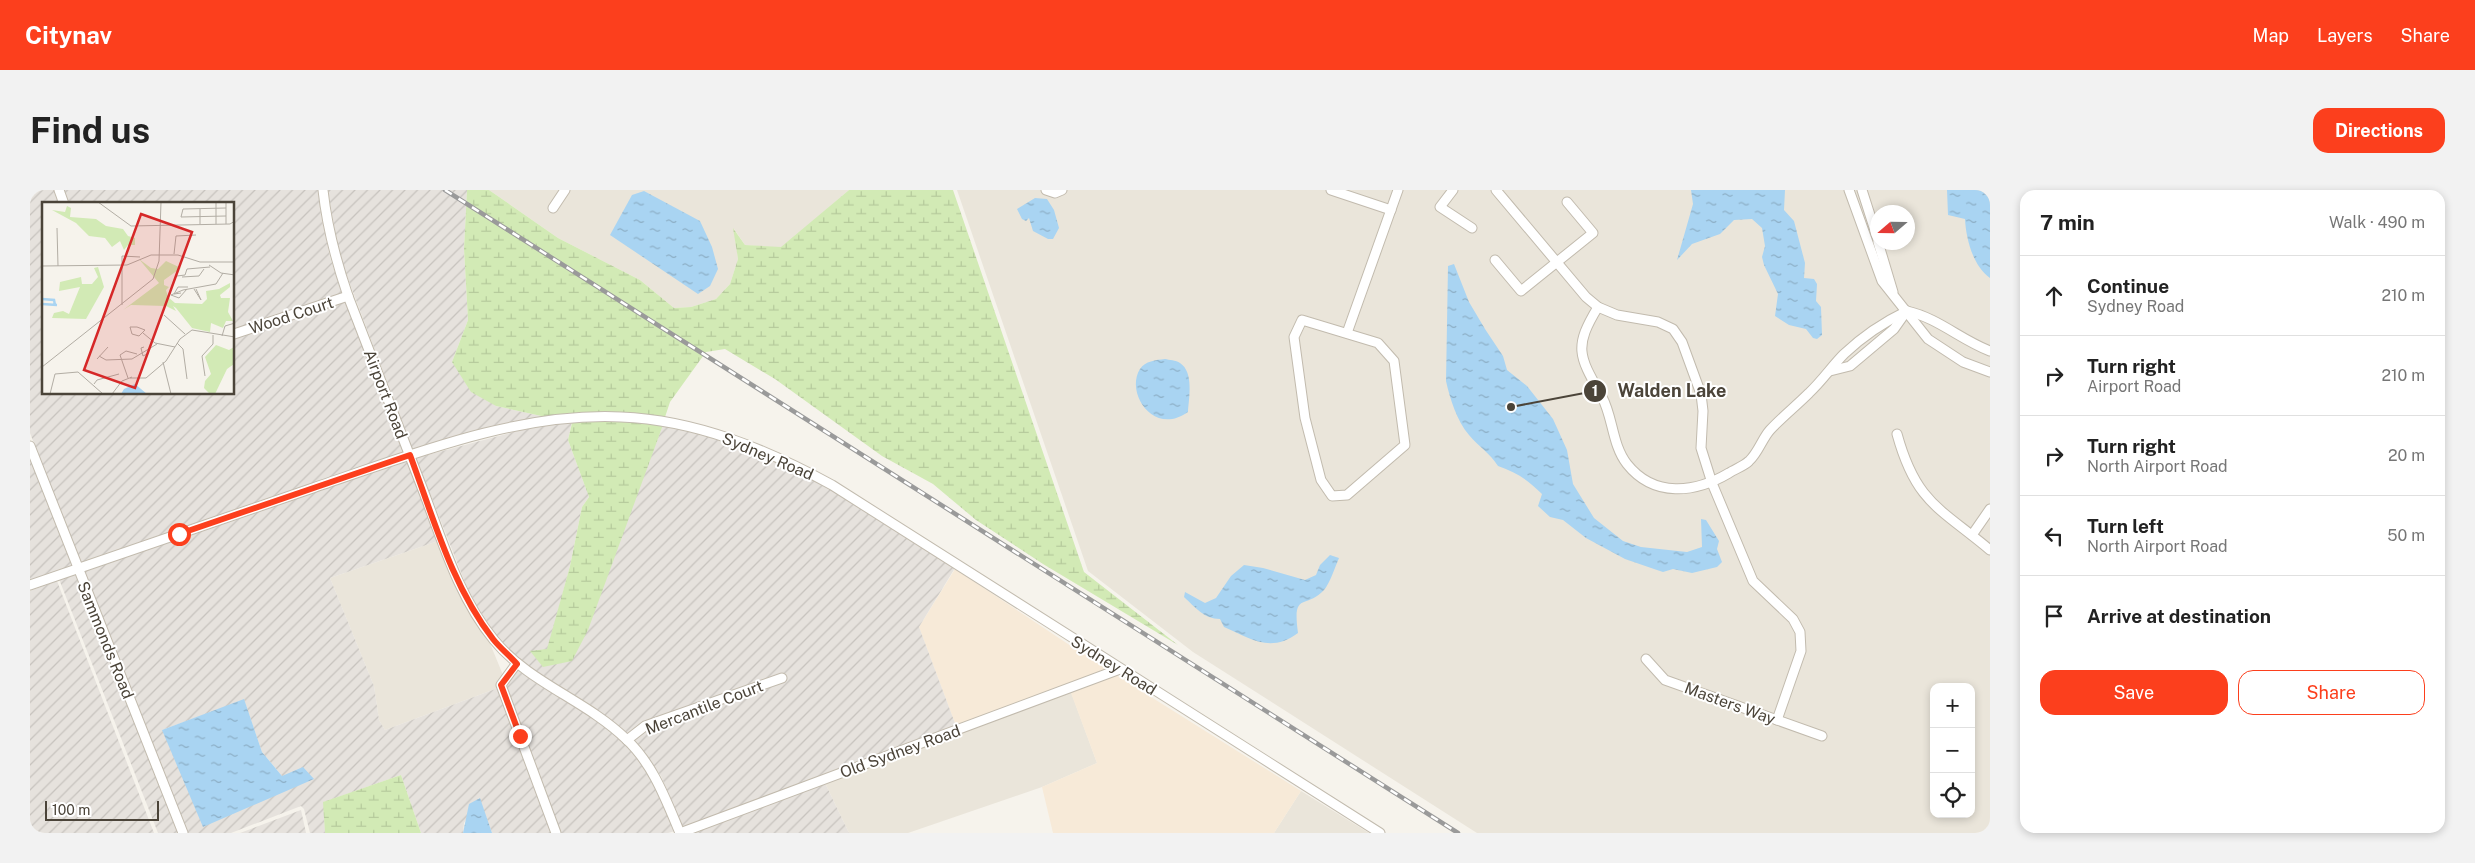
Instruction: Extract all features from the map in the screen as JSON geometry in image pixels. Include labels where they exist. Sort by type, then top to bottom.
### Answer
[{"type":"street","points":[[59,190],[63,202]]},
{"type":"street","name":"Airport Road","points":[[323,190],[334,256],[348,296],[448,556],[472,607],[493,640],[517,664],[607,722],[628,740],[657,778],[680,833]]},
{"type":"street","points":[[554,208],[565,190]]},
{"type":"street","points":[[1046,190],[1055,193],[1062,190]]},
{"type":"street","points":[[1331,190],[1391,210]]},
{"type":"street","points":[[1347,333],[1398,190]]},
{"type":"street","points":[[1453,190],[1440,207],[1472,228]]},
{"type":"street","points":[[1510,190],[1499,193],[1586,297],[1598,307],[1617,315],[1658,322],[1673,329],[1682,342],[1701,394],[1703,411],[1701,448],[1712,483],[1753,581],[1793,619],[1800,632],[1801,651],[1777,720]]},
{"type":"street","points":[[1849,190],[1882,281],[1928,339],[1963,362],[1990,372]]},
{"type":"street","points":[[1862,190],[1870,216]]},
{"type":"street","points":[[1495,260],[1521,291],[1593,233],[1567,202]]},
{"type":"street","points":[[1881,250],[1894,294]]},
{"type":"street","name":"Wood Court","points":[[235,334],[348,296]]},
{"type":"street","points":[[1598,307],[1583,332],[1582,356],[1586,368],[1608,408],[1619,448],[1626,463],[1643,480],[1665,489],[1684,490],[1712,483],[1748,462],[1770,430],[1830,371],[1844,354],[1884,322],[1907,311],[1935,320],[1966,340],[1990,351]]},
{"type":"street","points":[[1302,320],[1347,333],[1378,343],[1394,361],[1404,445],[1347,495],[1332,496],[1321,480],[1305,418],[1294,337],[1302,320]]},
{"type":"street","name":"Sydney Road","points":[[30,585],[410,455],[531,423],[574,417],[644,419],[706,430],[748,444],[832,484],[1380,833]]},
{"type":"street","points":[[1897,434],[1905,464],[1921,492],[1942,514],[1990,550]]},
{"type":"street","name":"Sammonds Road","points":[[30,446],[183,833]]},
{"type":"street","points":[[1972,535],[1990,509]]},
{"type":"street","name":"Masters Way","points":[[1646,659],[1666,680],[1822,736]]},
{"type":"street","points":[[517,664],[501,685],[556,833]]},
{"type":"street","name":"Old Sydney Road","points":[[680,833],[1120,669]]},
{"type":"street","name":"Mercantile Court","points":[[628,740],[645,726],[782,678]]},
{"type":"shaded area","points":[[30,190],[54,190],[58,202],[42,202],[42,395],[235,395],[235,338],[345,301],[404,453],[80,563],[30,433]]},
{"type":"shaded area","points":[[63,190],[319,190],[321,215],[330,257],[342,294],[235,330],[235,202],[67,202]]},
{"type":"shaded area","points":[[328,190],[467,190],[464,249],[468,320],[452,362],[496,406],[546,417],[485,430],[413,451],[339,255]]},
{"type":"shaded area","points":[[489,190],[560,190],[548,209],[555,213],[570,190],[849,190],[781,248],[745,245],[734,229],[738,259],[730,284],[716,299],[691,307],[674,308],[640,280],[558,238]]},
{"type":"shaded area","points":[[957,190],[1990,190],[1990,833],[1477,833],[1193,652],[1088,571]]},
{"type":"shaded area","points":[[572,422],[568,440],[589,497],[582,507],[570,566],[543,667],[641,481],[663,425],[704,434],[747,448],[791,467],[830,489],[955,568],[919,627],[956,726],[683,828],[661,776],[633,740],[647,730],[787,680],[785,673],[644,723],[628,734],[609,719],[520,660],[497,637],[476,605],[466,585],[416,458],[532,427]]},
{"type":"shaded area","points":[[30,458],[72,566],[30,581]]},
{"type":"shaded area","points":[[407,460],[438,541],[330,578],[374,686],[379,720],[385,730],[498,688],[552,833],[492,833],[479,798],[464,823],[463,833],[421,833],[401,775],[324,802],[325,833],[310,833],[304,809],[301,806],[231,833],[188,833],[83,571]],"holes":[[[244,700],[262,752],[282,776],[162,730]]]},
{"type":"shaded area","points":[[438,541],[468,609],[489,641],[503,675],[497,683],[498,688],[385,730],[379,720],[374,686],[330,578]]},
{"type":"shaded area","points":[[955,569],[1108,669],[956,726],[919,627]]},
{"type":"shaded area","points":[[75,574],[179,833],[158,833],[59,579]]},
{"type":"shaded area","points":[[57,581],[154,833],[30,833],[30,591]]},
{"type":"shaded area","points":[[518,669],[604,725],[624,742],[653,780],[675,831],[668,833],[561,833],[506,685]]},
{"type":"shaded area","points":[[1116,675],[1301,791],[1274,833],[1053,833],[1042,787],[1097,763],[1071,693],[1059,696]]},
{"type":"shaded area","points":[[1071,692],[1097,763],[1042,787],[908,833],[849,833],[825,783]]},
{"type":"shaded area","points":[[825,783],[849,833],[691,833]]},
{"type":"shaded area","points":[[1301,791],[1369,833],[1274,833]]},
{"type":"shaded area","points":[[301,810],[306,833],[240,833]]},
{"type":"green space","points":[[467,190],[489,190],[558,238],[640,280],[674,308],[691,307],[716,299],[730,284],[738,259],[733,228],[745,245],[781,247],[849,190],[953,190],[1084,572],[1178,645],[1043,564],[976,520],[933,484],[882,456],[775,379],[725,349],[706,352],[670,402],[665,417],[621,412],[574,413],[546,417],[496,406],[471,392],[452,362],[468,320],[464,249]]},
{"type":"green space","points":[[620,421],[663,425],[588,630],[572,661],[543,667],[530,651],[547,649],[570,566],[582,507],[589,497],[568,440],[572,423],[570,422]]},
{"type":"green space","points":[[401,775],[421,833],[325,833],[323,802]]},
{"type":"water","points":[[1691,190],[1785,190],[1784,210],[1794,221],[1805,263],[1804,278],[1814,279],[1817,284],[1816,301],[1821,307],[1822,335],[1817,339],[1813,338],[1806,329],[1789,325],[1775,316],[1778,294],[1762,257],[1765,246],[1762,228],[1752,219],[1734,220],[1720,234],[1692,244],[1677,260],[1693,204]]},
{"type":"water","points":[[1947,190],[1990,190],[1990,278],[1979,267],[1975,259],[1967,235],[1965,219],[1948,215]]},
{"type":"water","points":[[644,191],[700,221],[712,247],[718,269],[710,286],[698,294],[610,235],[632,195]]},
{"type":"water","points":[[1035,198],[1047,199],[1054,210],[1059,228],[1053,239],[1048,239],[1033,231],[1029,218],[1026,221],[1022,219],[1017,209]]},
{"type":"water","points":[[1454,264],[1469,302],[1503,356],[1507,370],[1527,386],[1553,419],[1567,450],[1573,484],[1594,518],[1623,541],[1641,547],[1687,552],[1702,547],[1701,519],[1706,520],[1719,541],[1717,549],[1722,562],[1717,567],[1692,573],[1673,569],[1663,572],[1625,559],[1586,538],[1563,520],[1550,517],[1538,506],[1542,494],[1522,477],[1498,466],[1469,435],[1454,410],[1446,381],[1448,266]]},
{"type":"water","points":[[1165,359],[1180,363],[1184,367],[1189,379],[1190,393],[1188,412],[1175,418],[1164,419],[1153,415],[1145,408],[1139,399],[1136,389],[1136,378],[1140,369],[1145,364]]},
{"type":"water","points":[[1330,555],[1339,558],[1326,587],[1317,596],[1299,606],[1297,611],[1298,633],[1278,642],[1260,642],[1224,627],[1220,619],[1204,615],[1184,597],[1185,592],[1205,603],[1216,598],[1231,576],[1244,565],[1263,568],[1305,580],[1316,575],[1320,565]]},
{"type":"water","points":[[244,699],[262,752],[282,776],[303,767],[314,779],[203,827],[162,730]]},
{"type":"water","points":[[480,798],[492,833],[463,833],[469,804]]},
{"type":"railway","points":[[445,190],[1458,833]]},
{"type":"place","name":"Walden Lake","points":[[1511,407]]},
{"type":"route","points":[[179,534],[410,455],[448,556],[472,607],[493,640],[517,664],[501,685],[520,736]]}]
